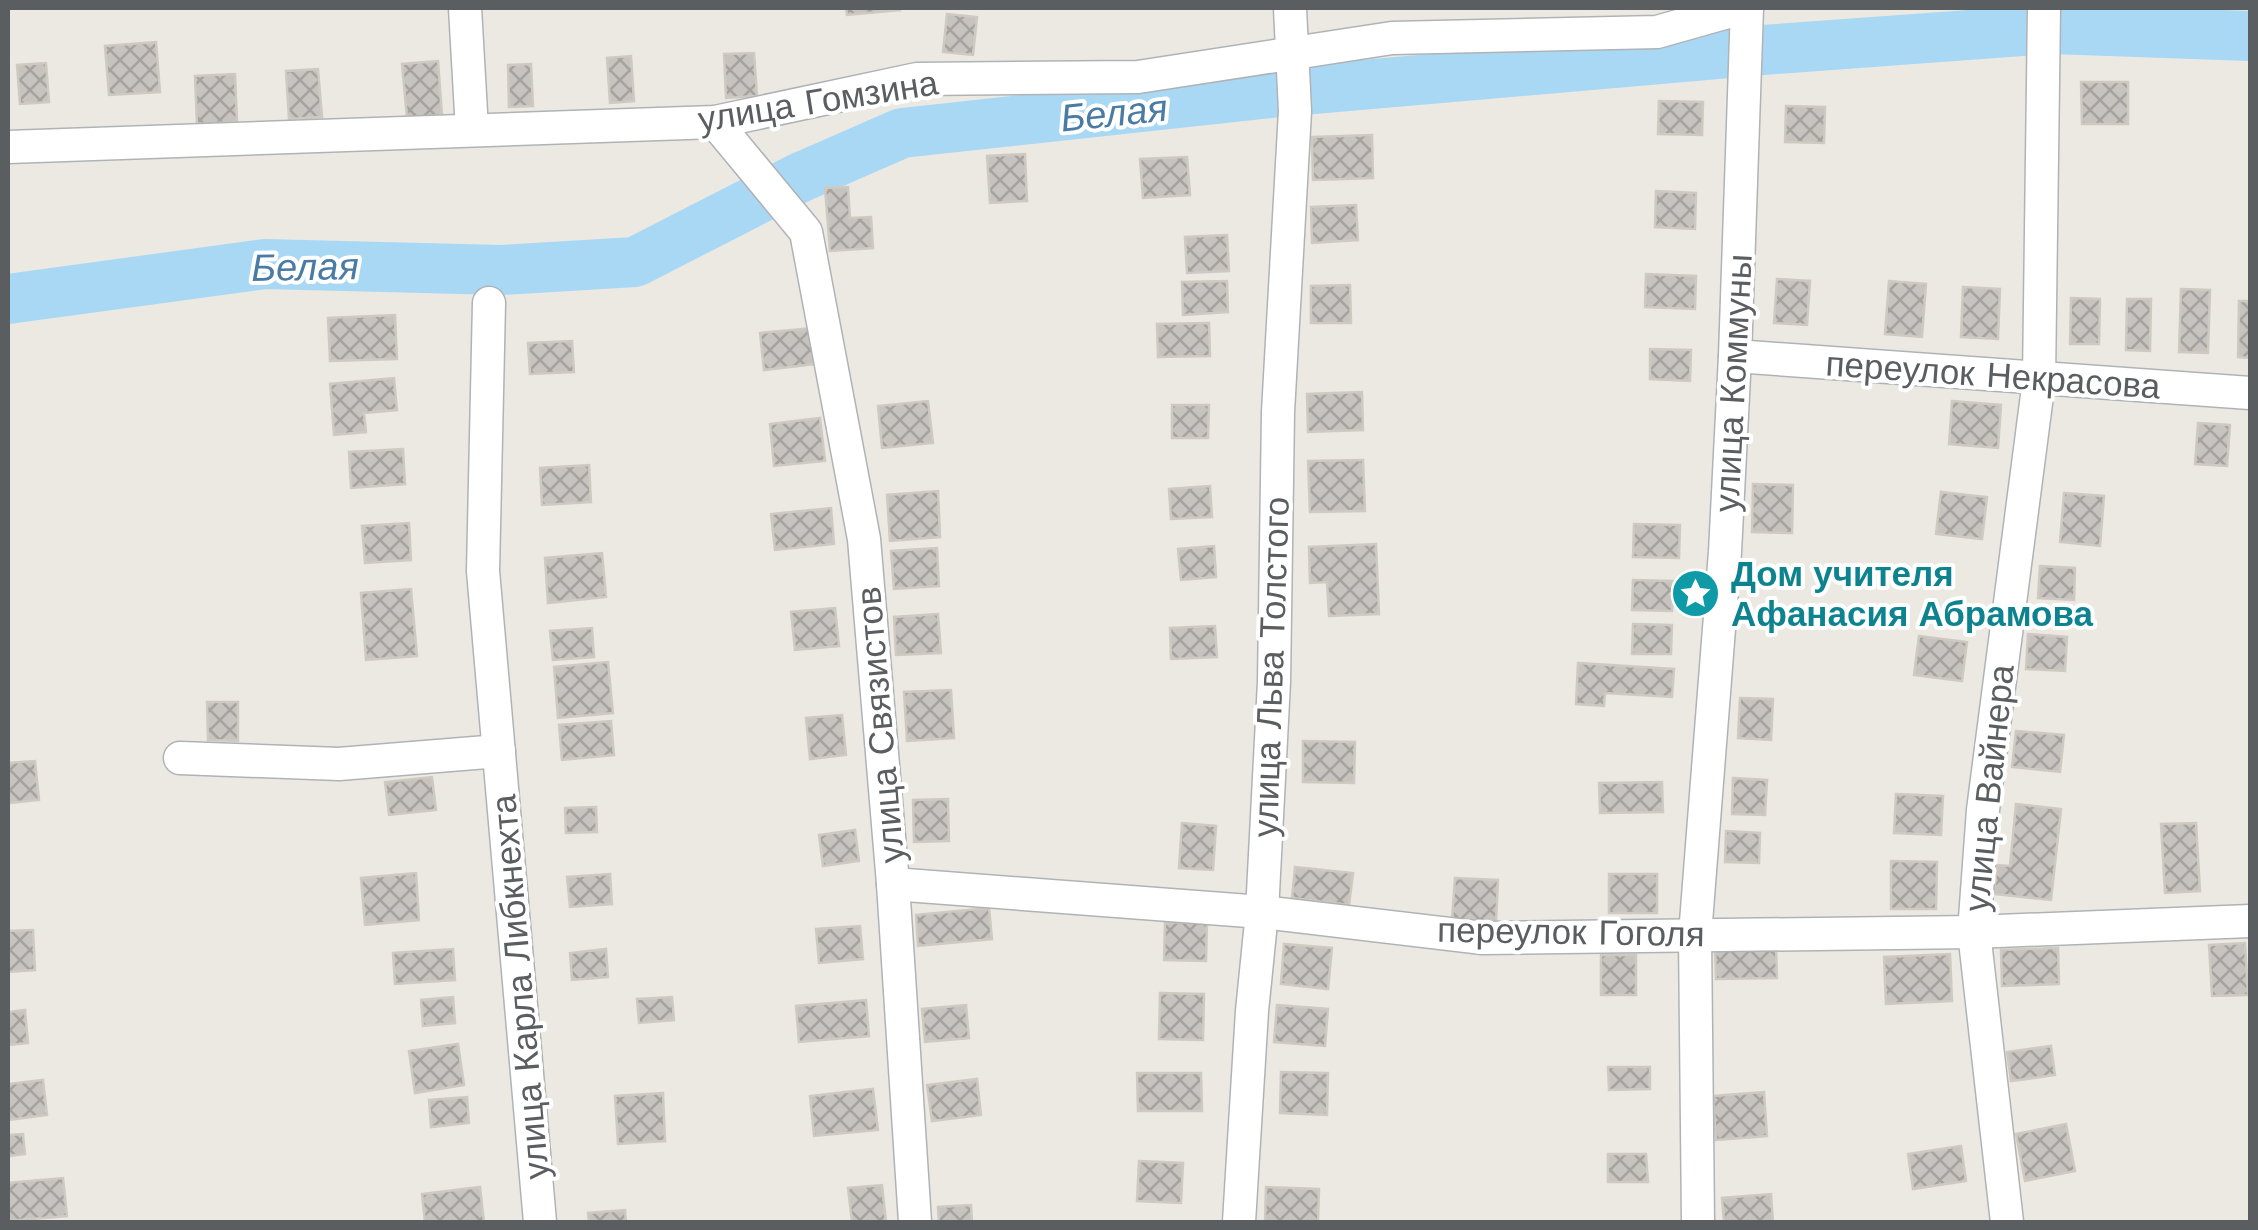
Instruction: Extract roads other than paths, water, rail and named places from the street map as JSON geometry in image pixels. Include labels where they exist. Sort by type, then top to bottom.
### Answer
[{"type":"street","points":[[464,8],[472,130]]},
{"type":"street","points":[[1290,8],[1292,52]]},
{"type":"street","name":"улица Гомзина","points":[[8,147],[715,122],[917,79],[1138,77],[1392,38],[1657,32],[1745,8]]},
{"type":"street","name":"улица Коммуны","points":[[1698,1222],[1696,934],[1736,356],[1747,83],[1745,8]]},
{"type":"street","name":"улица Вайнера","points":[[2007,1222],[1974,932],[1983,810],[2039,380],[2044,8]]},
{"type":"street","name":"улица Льва Толстого","points":[[1239,1222],[1274,682],[1278,412],[1295,111],[1292,52]]},
{"type":"street","name":"улица Связистов","points":[[715,122],[806,232],[864,539],[893,884],[915,1222]]},
{"type":"street","name":"улица Карла Либкнехта","points":[[489,303],[483,571],[540,1222]]},
{"type":"street","name":"переулок Некрасова","points":[[1736,356],[2250,392]]},
{"type":"street","name":"улица Карла Либкнехта","points":[[180,758],[339,764],[499,751]]},
{"type":"street","name":"переулок Гоголя","points":[[893,884],[1262,912],[1483,938],[1974,932],[2250,921]]},
{"type":"waterway","name":"Белая","points":[[8,299],[265,264],[501,270],[635,262],[799,178],[902,133],[1281,92],[2052,29],[2250,36]]},
{"type":"place","name":"Дом учителя Афанасия Абрамова","points":[[1696,594]]}]
